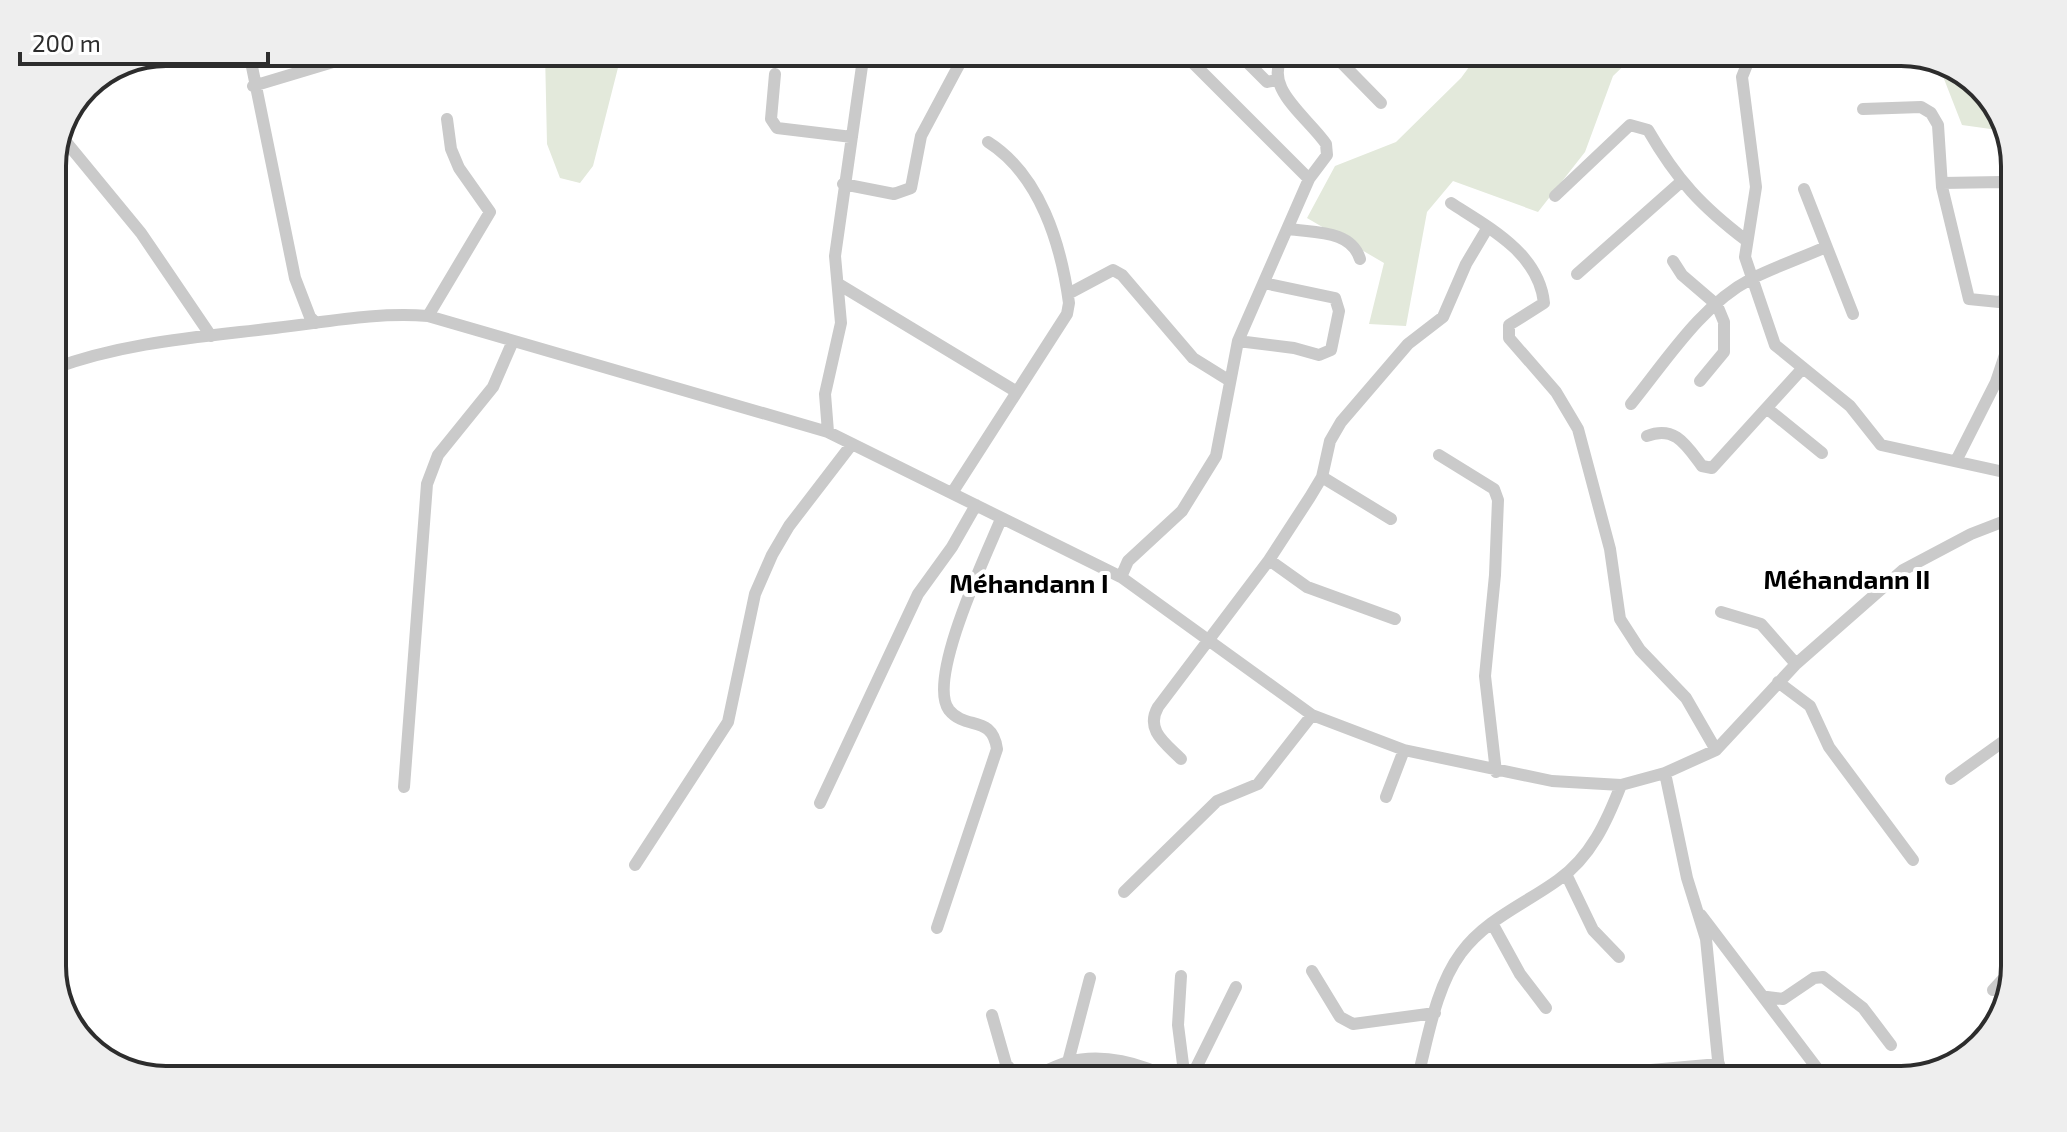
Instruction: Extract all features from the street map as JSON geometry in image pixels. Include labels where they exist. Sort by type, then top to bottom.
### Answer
[{"type":"street","points":[[251,66],[288,231],[295,278],[310,317],[316,323]]},
{"type":"street","points":[[253,86],[320,66]]},
{"type":"street","points":[[828,432],[825,394],[841,323],[835,256],[862,66]]},
{"type":"street","points":[[843,184],[894,194],[911,188],[921,136],[958,66]]},
{"type":"street","points":[[1198,66],[1309,179]]},
{"type":"street","points":[[1251,66],[1267,82],[1276,80]]},
{"type":"street","points":[[1121,577],[1128,561],[1182,511],[1216,456],[1238,341],[1309,179],[1325,161],[1326,144],[1281,91],[1276,80],[1278,66]]},
{"type":"street","points":[[1345,66],[1381,103]]},
{"type":"street","points":[[1746,66],[1742,77],[1756,187],[1745,257],[1775,345],[1850,406],[1881,445],[2001,474]]},
{"type":"street","points":[[775,74],[771,119],[777,128],[852,137]]},
{"type":"street","points":[[1863,109],[1921,107],[1931,113],[1938,125],[1942,183],[1969,299],[2001,301]]},
{"type":"street","points":[[428,316],[490,212],[490,207],[468,185],[459,168],[451,149],[447,119]]},
{"type":"street","points":[[1555,196],[1630,125],[1648,130],[1701,205],[1747,241]]},
{"type":"street","points":[[952,493],[1067,314],[1068,294],[1047,217],[1035,192],[1005,153],[988,142]]},
{"type":"street","points":[[68,145],[141,233],[211,336]]},
{"type":"street","points":[[1577,274],[1682,181]]},
{"type":"street","points":[[1942,183],[2001,182]]},
{"type":"street","points":[[1804,189],[1853,314]]},
{"type":"street","points":[[1451,203],[1515,247],[1527,262],[1543,294],[1544,303],[1509,325],[1507,331],[1516,348],[1556,392],[1578,429],[1610,549],[1620,619],[1640,650],[1686,698],[1716,750]]},
{"type":"street","points":[[1181,759],[1157,735],[1152,718],[1269,560],[1322,477],[1330,441],[1341,422],[1408,344],[1443,317],[1466,264],[1488,227]]},
{"type":"street","points":[[1289,229],[1339,236],[1357,248],[1360,259]]},
{"type":"street","points":[[1631,404],[1717,305],[1750,279],[1826,247]]},
{"type":"street","points":[[1673,261],[1682,275],[1717,305],[1724,322],[1726,344],[1700,381]]},
{"type":"street","points":[[1068,294],[1113,270],[1122,275],[1193,358],[1230,381]]},
{"type":"street","points":[[1238,341],[1294,348],[1319,355],[1331,350],[1339,311],[1335,298],[1264,283]]},
{"type":"street","points":[[840,285],[1017,392]]},
{"type":"street","points":[[66,365],[119,348],[369,315],[428,316],[828,432],[1121,577],[1312,715],[1404,750],[1496,772],[1565,783],[1621,785],[1665,773],[1716,750],[1796,664],[1903,570],[1971,534],[2001,522]]},
{"type":"street","points":[[404,787],[427,484],[438,455],[493,387],[513,341]]},
{"type":"street","points":[[1956,461],[2001,367]]},
{"type":"street","points":[[1647,436],[1660,431],[1673,433],[1684,441],[1702,466],[1712,468],[1769,410],[1802,369]]},
{"type":"street","points":[[1769,410],[1822,453]]},
{"type":"street","points":[[635,865],[728,722],[755,594],[772,555],[789,526],[852,444]]},
{"type":"street","points":[[1439,455],[1494,489],[1498,500],[1495,575],[1485,676],[1496,772]]},
{"type":"street","points":[[1322,477],[1391,519]]},
{"type":"street","points":[[820,803],[918,594],[952,547],[976,505]]},
{"type":"street","points":[[937,928],[997,749],[995,736],[988,728],[950,712],[943,700],[942,684],[965,604],[1001,519]]},
{"type":"street","points":[[1269,560],[1307,587],[1395,619]]},
{"type":"street","points":[[1721,612],[1761,624],[1796,664]]},
{"type":"street","points":[[1778,682],[1810,706],[1829,747],[1913,860]]},
{"type":"street","points":[[1124,892],[1217,801],[1258,784],[1312,715]]},
{"type":"street","points":[[1951,779],[2001,743]]},
{"type":"street","points":[[1386,797],[1404,750]]},
{"type":"street","points":[[1665,773],[1687,878],[1699,912],[1712,981],[1719,1064],[1696,1066]]},
{"type":"street","points":[[1421,1066],[1435,1013],[1455,962],[1492,923],[1566,874],[1604,827],[1621,785]]},
{"type":"street","points":[[1566,874],[1593,930],[1619,957]]},
{"type":"street","points":[[1699,912],[1767,997],[1816,1066]]},
{"type":"street","points":[[1492,923],[1520,974],[1546,1008]]},
{"type":"street","points":[[1312,971],[1340,1017],[1353,1024],[1435,1013]]},
{"type":"street","points":[[1181,976],[1178,1025],[1185,1066]]},
{"type":"street","points":[[1767,997],[1783,999],[1814,978],[1823,977],[1863,1008],[1891,1045]]},
{"type":"street","points":[[1068,1062],[1090,978]]},
{"type":"street","points":[[1993,990],[1999,983]]},
{"type":"street","points":[[1195,1066],[1236,987]]},
{"type":"street","points":[[992,1015],[1008,1066]]},
{"type":"street","points":[[1056,1066],[1096,1058],[1138,1066]]},
{"type":"shaded area","points":[[545,66],[618,66],[593,166],[580,183],[560,178],[547,144]]},
{"type":"shaded area","points":[[1470,66],[1623,66],[1613,76],[1585,152],[1538,212],[1453,181],[1427,212],[1406,326],[1369,324],[1384,263],[1307,218],[1335,166],[1396,142]]},
{"type":"shaded area","points":[[1942,75],[1976,100],[1994,129],[1962,125]]},
{"type":"district","name":"Méhandann II","points":[[1847,578]]},
{"type":"district","name":"Méhandann I","points":[[1029,582]]}]
